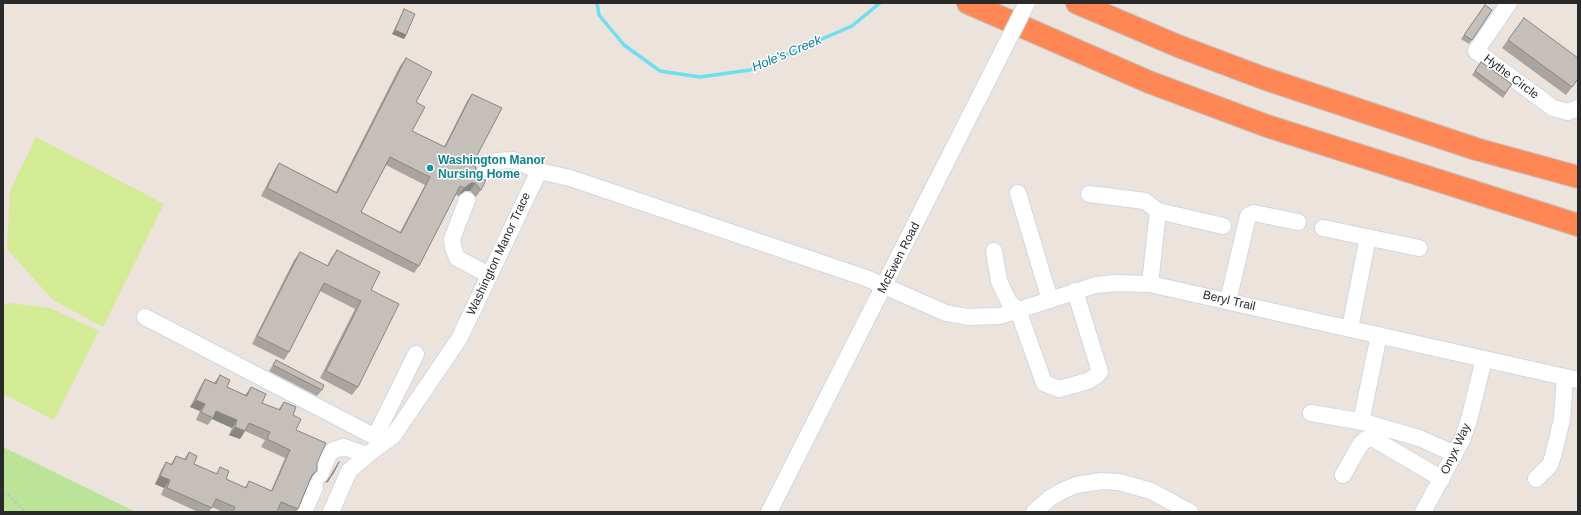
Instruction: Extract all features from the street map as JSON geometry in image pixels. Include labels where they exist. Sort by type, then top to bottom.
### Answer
[{"type":"highway","points":[[968,3],[1149,82],[1267,126],[1578,225]]},
{"type":"highway","points":[[1077,3],[1178,46],[1263,78],[1476,149],[1578,177]]},
{"type":"street","name":"McEwen Road","points":[[769,512],[1027,3]]},
{"type":"street","name":"Hythe Circle","points":[[1509,3],[1476,51],[1553,108],[1568,112],[1578,108]]},
{"type":"street","points":[[479,179],[496,161],[513,160],[539,171],[570,178],[866,278],[884,286]]},
{"type":"street","name":"Washington Manor Trace","points":[[330,512],[348,471],[367,455],[380,440],[393,436],[459,339],[539,171]]},
{"type":"street","points":[[1018,193],[1050,300]]},
{"type":"street","points":[[1089,194],[1145,201],[1158,211],[1223,226]]},
{"type":"street","points":[[467,200],[452,239],[453,247],[457,258],[489,275]]},
{"type":"street","points":[[1150,284],[1158,211]]},
{"type":"street","points":[[1228,301],[1248,216],[1254,213],[1298,222]]},
{"type":"street","points":[[1322,228],[1419,248]]},
{"type":"street","points":[[1350,328],[1368,237]]},
{"type":"street","points":[[994,251],[999,281],[1009,302],[1018,310],[1044,383],[1059,389],[1088,381],[1100,372],[1075,290]]},
{"type":"street","name":"Beryl Trail","points":[[884,286],[930,308],[968,317],[1000,316],[1050,300],[1075,290],[1115,283],[1150,284],[1571,379]]},
{"type":"street","points":[[145,317],[380,440],[416,354]]},
{"type":"street","points":[[1361,422],[1379,335]]},
{"type":"street","name":"Onyx Way","points":[[1423,512],[1455,454],[1469,420],[1484,359]]},
{"type":"street","points":[[1536,479],[1550,465],[1571,379]]},
{"type":"street","points":[[1311,412],[1361,422],[1419,438],[1455,454]]},
{"type":"street","points":[[1343,475],[1360,445],[1366,439],[1374,439],[1442,478]]},
{"type":"street","points":[[304,512],[329,454],[334,450],[344,447],[367,455]]},
{"type":"street","points":[[1034,512],[1050,498],[1062,491],[1076,486],[1102,481],[1124,483],[1151,491],[1190,512]]},
{"type":"path","points":[[3,494],[8,494],[25,512]]},
{"type":"green space","points":[[36,137],[164,204],[103,327],[53,300],[7,249],[10,191]]},
{"type":"green space","points":[[8,303],[50,308],[99,331],[54,420],[3,394],[3,306]]},
{"type":"green space","points":[[3,447],[136,512],[3,512]]},
{"type":"building","points":[[1485,5],[1492,10],[1472,40],[1464,35]]},
{"type":"building","points":[[404,9],[415,14],[406,35],[395,30]]},
{"type":"building","points":[[1524,18],[1578,58],[1578,79],[1572,87],[1508,40]]},
{"type":"building","name":"Washington Manor Nursing Home","points":[[406,58],[432,72],[416,102],[425,107],[412,131],[445,147],[472,94],[502,108],[472,165],[476,167],[475,174],[478,178],[486,180],[481,190],[475,183],[471,183],[464,188],[460,186],[419,266],[267,188],[279,163],[337,193]],"holes":[[[390,157],[430,177],[401,233],[361,212]]]},
{"type":"building","points":[[1481,62],[1512,84],[1505,93],[1475,71]]},
{"type":"building","points":[[337,250],[380,272],[371,290],[399,304],[358,387],[326,371],[361,301],[324,283],[289,352],[257,336],[300,252],[328,266]]},
{"type":"building","points":[[276,360],[324,385],[322,390],[273,365]]},
{"type":"building","points":[[220,375],[230,380],[227,387],[247,396],[251,387],[266,394],[262,403],[280,410],[284,402],[296,407],[293,415],[301,419],[296,430],[326,443],[317,463],[317,471],[312,475],[298,509],[281,502],[277,512],[233,512],[235,507],[216,499],[212,508],[167,488],[170,480],[160,476],[166,462],[172,465],[176,456],[186,460],[189,452],[197,456],[194,464],[217,474],[220,467],[229,471],[226,479],[246,488],[249,481],[272,491],[290,450],[267,439],[270,432],[249,423],[245,431],[235,427],[237,420],[216,411],[213,418],[201,412],[205,404],[196,400],[205,379],[216,384]]},
{"type":"waterway","name":"Hole's Creek","points":[[597,3],[599,15],[624,45],[660,71],[700,77],[750,70],[852,26],[880,3]]},
{"type":"place","name":"Washington Manor Nursing Home","points":[[430,168]]}]
